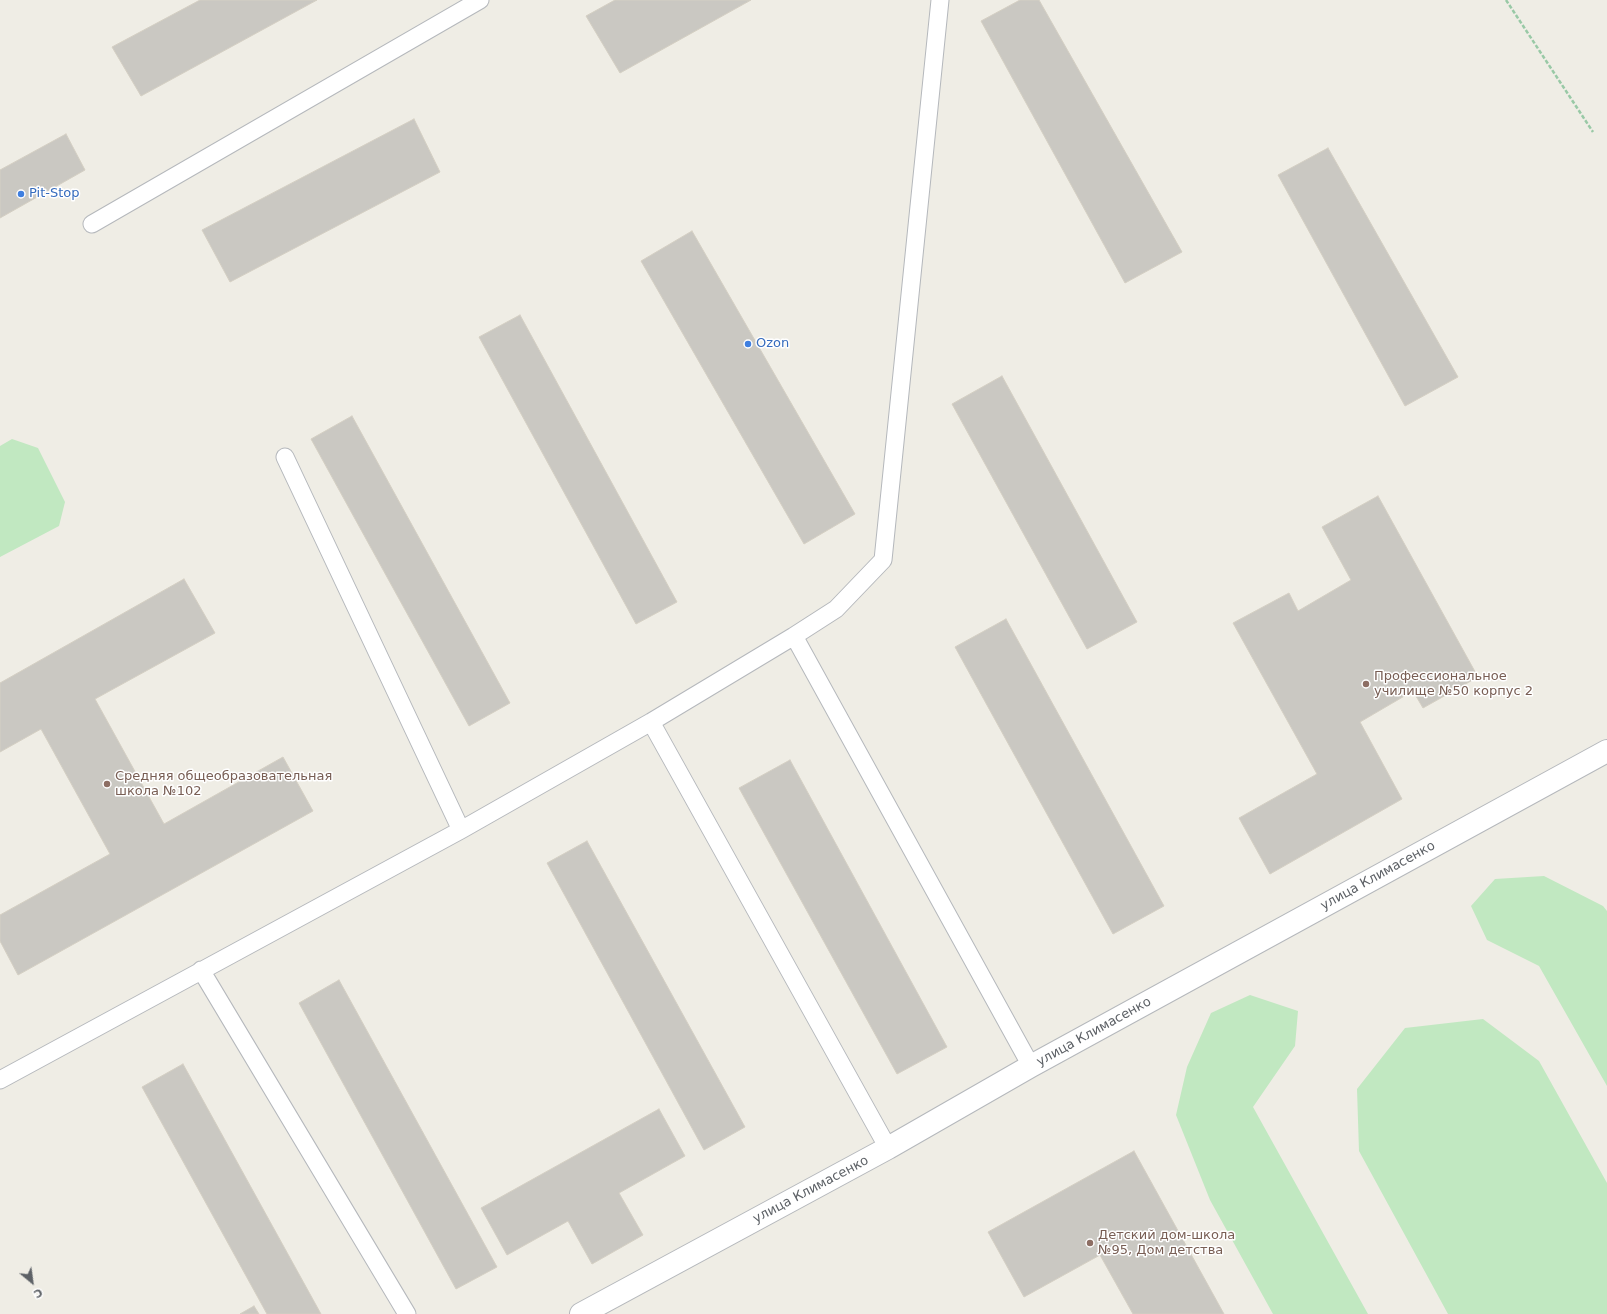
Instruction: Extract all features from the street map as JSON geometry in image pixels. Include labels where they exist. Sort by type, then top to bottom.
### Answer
[{"type":"street","name":"улица Климасенко","points":[[581,1314],[888,1148],[1031,1066],[1607,751]]},
{"type":"lane","points":[[92,224],[480,0]]},
{"type":"lane","points":[[0,1080],[461,830],[651,722],[794,636],[836,608],[883,560],[940,0]]},
{"type":"lane","points":[[285,457],[461,830]]},
{"type":"lane","points":[[794,636],[1031,1066]]},
{"type":"lane","points":[[651,722],[888,1148]]},
{"type":"lane","points":[[201,970],[406,1314]]},
{"type":"path","points":[[1506,0],[1593,132]]},
{"type":"green space","points":[[12,439],[38,448],[65,502],[59,526],[0,557],[0,446]]},
{"type":"green space","points":[[1544,876],[1603,906],[1607,911],[1607,1086],[1539,966],[1487,940],[1471,906],[1495,879]]},
{"type":"green space","points":[[1250,995],[1298,1011],[1295,1046],[1253,1107],[1368,1314],[1273,1314],[1210,1200],[1176,1115],[1187,1067],[1211,1013]]},
{"type":"green space","points":[[1483,1019],[1539,1061],[1607,1183],[1607,1314],[1448,1314],[1359,1151],[1357,1089],[1405,1028]]},
{"type":"building","points":[[200,0],[317,0],[141,96],[112,47]]},
{"type":"building","points":[[615,0],[751,0],[620,73],[586,16]]},
{"type":"building","points":[[1020,0],[1039,0],[1182,252],[1125,283],[981,21]]},
{"type":"building","points":[[414,119],[440,172],[230,282],[202,230]]},
{"type":"building","name":"Pit-Stop","points":[[66,134],[85,170],[0,218],[0,170]]},
{"type":"building","points":[[1328,148],[1458,377],[1405,406],[1278,175]]},
{"type":"building","points":[[692,231],[855,514],[804,544],[641,261]]},
{"type":"building","points":[[520,315],[677,602],[636,624],[479,337]]},
{"type":"building","points":[[1002,376],[1137,622],[1087,649],[952,404]]},
{"type":"building","points":[[352,416],[510,703],[469,726],[311,439]]},
{"type":"building","name":"Профессиональное училище №50 корпус 2","points":[[1378,496],[1478,677],[1423,708],[1413,691],[1360,722],[1402,799],[1270,874],[1239,818],[1317,774],[1233,623],[1289,593],[1298,611],[1351,580],[1322,527]]},
{"type":"building","name":"Средняя общеобразовательная школа №102","points":[[184,579],[215,633],[95,699],[164,824],[283,757],[313,811],[18,975],[0,941],[0,915],[110,854],[41,729],[0,752],[0,683]]},
{"type":"building","points":[[1006,619],[1164,906],[1113,934],[955,647]]},
{"type":"building","points":[[790,760],[947,1047],[897,1074],[739,788]]},
{"type":"building","points":[[587,841],[745,1127],[704,1150],[547,863]]},
{"type":"building","points":[[339,980],[497,1267],[456,1289],[299,1003]]},
{"type":"building","points":[[183,1064],[321,1314],[267,1314],[142,1087]]},
{"type":"building","points":[[659,1109],[685,1156],[619,1193],[643,1235],[592,1264],[568,1221],[507,1255],[481,1208]]},
{"type":"building","name":"Детский дом-школа №95, Дом детства","points":[[1134,1151],[1224,1314],[1133,1314],[1100,1255],[1024,1297],[988,1232]]},
{"type":"building","points":[[254,1306],[259,1314],[240,1314]]},
{"type":"place","name":"Pit-Stop","points":[[21,194]]},
{"type":"place","name":"Ozon","points":[[748,344]]},
{"type":"place","name":"Профессиональное училище №50 корпус 2","points":[[1366,684]]},
{"type":"place","name":"Средняя общеобразовательная школа №102","points":[[107,784]]},
{"type":"place","name":"Детский дом-школа №95, Дом детства","points":[[1090,1243]]}]
